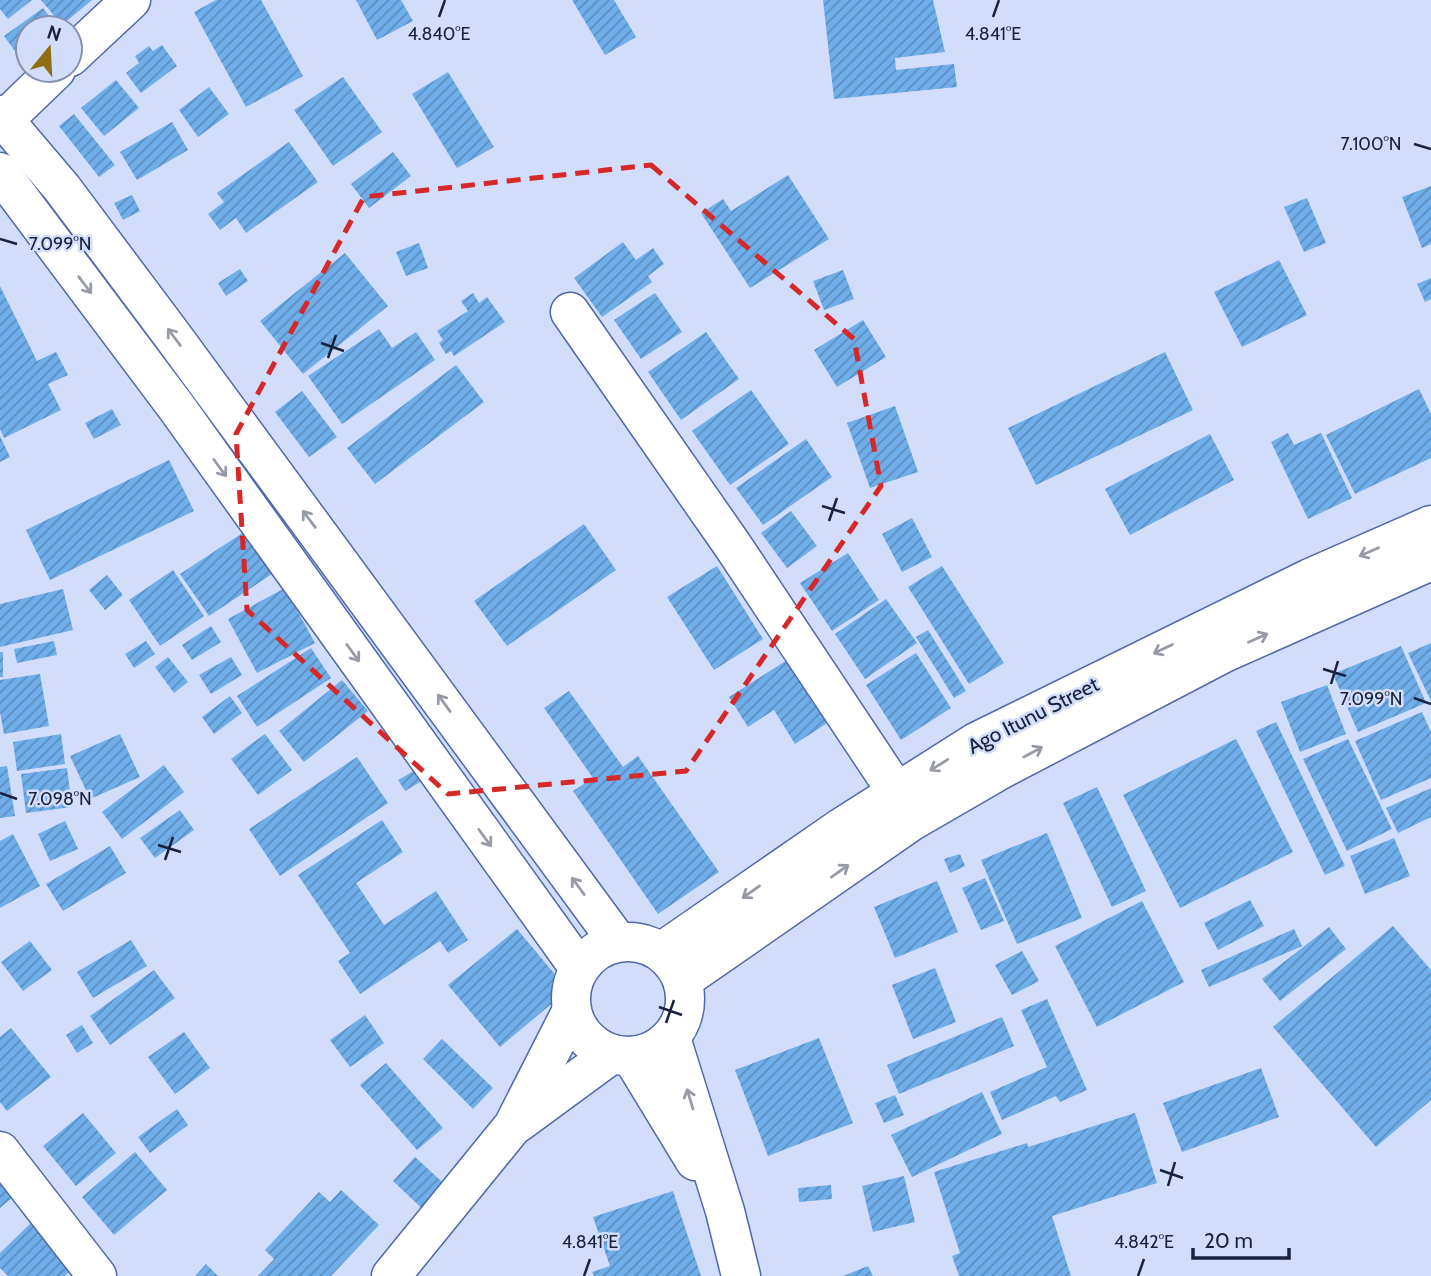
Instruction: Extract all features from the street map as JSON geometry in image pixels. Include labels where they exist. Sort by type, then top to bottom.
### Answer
[{"type":"main road","points":[[84,44],[131,0]]},
{"type":"main road","points":[[40,84],[2,117],[62,188],[164,324],[618,942]]},
{"type":"main road","points":[[0,172],[177,408],[579,968]]},
{"type":"main road","points":[[570,312],[733,546],[896,791]]},
{"type":"main road","name":"Ago Itunu Street","points":[[672,966],[896,791],[976,742],[1310,578],[1431,525]]},
{"type":"main road","name":"Ago Itunu Street","points":[[672,966],[1000,770],[1224,653],[1431,561]]},
{"type":"main road","points":[[513,1126],[622,1055],[653,1051],[671,1038],[680,1025],[686,995],[672,966],[648,945],[633,941],[618,942],[596,950],[579,968],[571,989],[572,1012],[579,1030],[593,1045],[622,1055],[725,1211]]},
{"type":"main road","points":[[391,1276],[513,1126],[572,1012]]},
{"type":"main road","points":[[671,1038],[725,1211],[741,1276]]},
{"type":"main road","points":[[0,1151],[97,1276]]},
{"type":"highlighted area","points":[[651,165],[854,339],[881,486],[686,771],[448,794],[247,610],[236,434],[364,197]]},
{"type":"building","points":[[0,0],[32,0],[8,19],[0,9]]},
{"type":"building","points":[[41,0],[92,0],[75,14],[53,14]]},
{"type":"building","points":[[216,0],[261,0],[303,76],[246,107],[194,12]]},
{"type":"building","points":[[356,0],[401,0],[413,21],[377,40]]},
{"type":"building","points":[[572,0],[614,0],[636,37],[605,55]]},
{"type":"building","points":[[823,0],[933,0],[945,52],[895,58],[896,70],[954,64],[957,87],[834,99]]},
{"type":"building","points":[[43,8],[48,14],[35,14]]},
{"type":"building","points":[[14,29],[14,50],[4,36]]},
{"type":"building","points":[[162,45],[177,66],[141,93],[126,73],[139,63],[135,56],[149,46],[153,51]]},
{"type":"building","points":[[448,72],[494,147],[457,168],[412,94]]},
{"type":"building","points":[[343,77],[382,132],[333,166],[294,110]]},
{"type":"building","points":[[116,80],[139,108],[104,136],[81,108]]},
{"type":"building","points":[[209,87],[229,114],[198,137],[179,110]]},
{"type":"building","points":[[74,114],[115,165],[99,177],[59,126]]},
{"type":"building","points":[[172,122],[188,150],[137,180],[120,152]]},
{"type":"building","points":[[289,142],[318,182],[246,233],[236,218],[220,230],[208,214],[224,202],[217,193]]},
{"type":"building","points":[[393,152],[411,176],[369,208],[351,184]]},
{"type":"building","points":[[788,175],[829,239],[750,288],[701,213],[723,199],[731,211]]},
{"type":"building","points":[[1431,186],[1431,244],[1422,248],[1402,197]]},
{"type":"building","points":[[132,195],[140,211],[123,220],[114,203]]},
{"type":"building","points":[[1307,198],[1326,243],[1304,252],[1284,207]]},
{"type":"building","points":[[623,242],[636,260],[653,248],[664,264],[648,276],[652,282],[602,317],[574,278]]},
{"type":"building","points":[[419,243],[428,268],[406,276],[396,252]]},
{"type":"building","points":[[345,253],[388,306],[303,374],[260,321]]},
{"type":"building","points":[[1279,260],[1307,315],[1242,347],[1214,292]]},
{"type":"building","points":[[240,269],[248,281],[226,296],[218,283]]},
{"type":"building","points":[[843,270],[854,299],[824,310],[813,281]]},
{"type":"building","points":[[1431,278],[1431,299],[1425,302],[1417,284]]},
{"type":"building","points":[[0,286],[37,361],[56,352],[68,375],[48,384],[61,410],[4,438],[0,429]]},
{"type":"building","points":[[473,293],[479,303],[487,297],[505,322],[454,356],[451,351],[446,354],[439,343],[443,340],[437,331],[468,311],[461,301]]},
{"type":"building","points":[[655,293],[682,332],[641,359],[614,320]]},
{"type":"building","points":[[863,320],[886,357],[837,387],[814,350]]},
{"type":"building","points":[[379,329],[392,348],[416,332],[435,360],[342,424],[308,376]]},
{"type":"building","points":[[706,332],[739,379],[681,420],[648,372]]},
{"type":"building","points":[[1165,352],[1193,410],[1036,485],[1008,428]]},
{"type":"building","points":[[456,365],[484,402],[375,484],[347,448]]},
{"type":"building","points":[[1419,389],[1431,414],[1431,458],[1355,494],[1326,435]]},
{"type":"building","points":[[751,390],[789,444],[730,485],[692,431]]},
{"type":"building","points":[[302,391],[337,437],[309,457],[275,412]]},
{"type":"building","points":[[895,406],[918,472],[870,488],[847,423]]},
{"type":"building","points":[[112,409],[121,425],[94,439],[85,423]]},
{"type":"building","points":[[1288,433],[1294,445],[1321,433],[1352,498],[1308,519],[1271,442]]},
{"type":"building","points":[[1210,434],[1234,480],[1130,535],[1105,489]]},
{"type":"building","points":[[0,436],[10,457],[0,462]]},
{"type":"building","points":[[806,439],[832,477],[763,525],[736,488]]},
{"type":"building","points":[[169,460],[194,511],[50,580],[26,530]]},
{"type":"building","points":[[791,511],[817,546],[787,568],[761,533]]},
{"type":"building","points":[[912,518],[932,557],[902,572],[882,534]]},
{"type":"building","points":[[584,524],[616,570],[507,646],[474,601]]},
{"type":"building","points":[[247,530],[275,572],[209,616],[180,574]]},
{"type":"building","points":[[848,553],[879,600],[832,631],[800,583]]},
{"type":"building","points":[[717,566],[763,639],[714,670],[667,597]]},
{"type":"building","points":[[942,566],[1004,663],[969,684],[908,587]]},
{"type":"building","points":[[173,570],[204,616],[160,646],[129,600]]},
{"type":"building","points":[[107,575],[123,595],[105,610],[89,590]]},
{"type":"building","points":[[285,588],[315,643],[257,673],[228,619]]},
{"type":"building","points":[[63,589],[73,630],[0,647],[0,604]]},
{"type":"building","points":[[886,599],[917,643],[865,679],[835,634]]},
{"type":"building","points":[[211,626],[221,642],[192,660],[182,645]]},
{"type":"building","points":[[928,630],[966,691],[954,698],[916,637]]},
{"type":"building","points":[[54,641],[57,655],[17,663],[14,649]]},
{"type":"building","points":[[146,641],[155,654],[134,668],[125,654]]},
{"type":"building","points":[[1431,643],[1431,701],[1408,653]]},
{"type":"building","points":[[1401,646],[1426,703],[1358,732],[1333,674]]},
{"type":"building","points":[[311,648],[331,678],[257,727],[237,696]]},
{"type":"building","points":[[0,652],[3,652],[3,677],[0,677]]},
{"type":"building","points":[[916,653],[951,708],[901,740],[866,685]]},
{"type":"building","points":[[795,655],[835,718],[795,744],[774,710],[748,727],[729,697]]},
{"type":"building","points":[[168,657],[188,682],[174,693],[155,667]]},
{"type":"building","points":[[231,657],[242,675],[211,694],[199,675]]},
{"type":"building","points":[[40,674],[49,726],[4,734],[0,712],[0,680]]},
{"type":"building","points":[[342,680],[368,711],[304,762],[279,731]]},
{"type":"building","points":[[1327,685],[1346,734],[1300,752],[1281,702]]},
{"type":"building","points":[[569,691],[623,767],[638,756],[719,872],[658,914],[573,791],[593,778],[544,708]]},
{"type":"building","points":[[230,696],[242,713],[214,734],[202,717]]},
{"type":"building","points":[[1422,712],[1431,732],[1431,778],[1381,800],[1355,741]]},
{"type":"building","points":[[1276,722],[1345,866],[1325,875],[1256,731]]},
{"type":"building","points":[[61,734],[65,764],[17,771],[13,742]]},
{"type":"building","points":[[120,734],[140,777],[90,799],[70,756]]},
{"type":"building","points":[[265,734],[292,770],[258,795],[231,759]]},
{"type":"building","points":[[1236,739],[1293,852],[1180,908],[1123,795]]},
{"type":"building","points":[[1348,739],[1392,829],[1347,851],[1303,759]]},
{"type":"building","points":[[357,757],[388,803],[280,876],[249,829]]},
{"type":"building","points":[[164,765],[184,792],[122,839],[102,812]]},
{"type":"building","points":[[7,766],[15,816],[0,818],[0,767]]},
{"type":"building","points":[[67,768],[72,807],[26,813],[21,774]]},
{"type":"building","points":[[414,771],[420,782],[405,791],[398,780]]},
{"type":"building","points":[[1097,787],[1146,891],[1112,907],[1063,803]]},
{"type":"building","points":[[1431,788],[1431,817],[1398,833],[1386,808]]},
{"type":"building","points":[[180,810],[194,830],[155,858],[140,838]]},
{"type":"building","points":[[382,820],[403,852],[356,883],[384,925],[436,891],[468,940],[448,953],[440,941],[360,994],[338,961],[350,953],[298,875]]},
{"type":"building","points":[[65,821],[78,849],[50,861],[38,834]]},
{"type":"building","points":[[1047,833],[1082,918],[1017,944],[981,860]]},
{"type":"building","points":[[13,834],[40,886],[0,908],[0,841]]},
{"type":"building","points":[[1394,838],[1410,876],[1365,894],[1350,856]]},
{"type":"building","points":[[110,846],[126,873],[63,911],[46,884]]},
{"type":"building","points":[[960,854],[965,866],[950,873],[944,859]]},
{"type":"building","points":[[985,878],[1004,921],[981,930],[962,888]]},
{"type":"building","points":[[937,881],[958,932],[895,958],[874,907]]},
{"type":"building","points":[[1250,900],[1264,926],[1218,950],[1204,923]]},
{"type":"building","points":[[1142,901],[1184,982],[1097,1027],[1055,946]]},
{"type":"building","points":[[1393,926],[1431,970],[1431,1100],[1376,1147],[1273,1027]]},
{"type":"building","points":[[1329,927],[1346,949],[1280,1001],[1262,979]]},
{"type":"building","points":[[517,929],[568,990],[500,1047],[448,985]]},
{"type":"building","points":[[1294,929],[1302,946],[1209,987],[1201,970]]},
{"type":"building","points":[[131,940],[147,966],[93,998],[77,972]]},
{"type":"building","points":[[30,941],[52,970],[23,991],[1,962]]},
{"type":"building","points":[[1022,951],[1039,981],[1012,995],[995,965]]},
{"type":"building","points":[[935,968],[956,1022],[913,1039],[892,985]]},
{"type":"building","points":[[154,970],[175,998],[110,1045],[90,1016]]},
{"type":"building","points":[[1047,999],[1087,1090],[1060,1102],[1056,1096],[1002,1120],[990,1092],[1047,1067],[1021,1010]]},
{"type":"building","points":[[365,1015],[384,1043],[350,1067],[330,1040]]},
{"type":"building","points":[[1002,1017],[1014,1046],[899,1094],[887,1065]]},
{"type":"building","points":[[82,1025],[93,1043],[77,1053],[66,1035]]},
{"type":"building","points":[[11,1028],[51,1077],[7,1111],[0,1102],[0,1037]]},
{"type":"building","points":[[184,1032],[210,1068],[175,1094],[148,1057]]},
{"type":"building","points":[[819,1038],[853,1123],[768,1156],[735,1070]]},
{"type":"building","points":[[442,1039],[493,1088],[473,1109],[423,1059]]},
{"type":"building","points":[[386,1063],[443,1128],[417,1150],[360,1085]]},
{"type":"building","points":[[1261,1068],[1279,1117],[1182,1152],[1163,1103]]},
{"type":"building","points":[[982,1092],[1002,1134],[912,1177],[891,1135]]},
{"type":"building","points":[[895,1095],[904,1115],[884,1123],[875,1103]]},
{"type":"building","points":[[177,1109],[188,1125],[150,1153],[138,1137]]},
{"type":"building","points":[[83,1113],[116,1153],[76,1186],[43,1146]]},
{"type":"building","points":[[1135,1113],[1157,1183],[1052,1216],[1071,1276],[959,1276],[952,1256],[960,1253],[934,1172],[1027,1143],[1028,1147]]},
{"type":"building","points":[[135,1152],[167,1190],[114,1235],[82,1197]]},
{"type":"building","points":[[415,1157],[453,1192],[430,1216],[393,1181]]},
{"type":"building","points":[[0,1168],[20,1191],[0,1208]]},
{"type":"building","points":[[904,1176],[915,1222],[873,1232],[862,1186]]},
{"type":"building","points":[[831,1185],[832,1199],[799,1202],[798,1188]]},
{"type":"building","points":[[341,1190],[379,1225],[331,1276],[258,1276],[274,1259],[265,1250],[319,1192],[330,1202]]},
{"type":"building","points":[[673,1191],[701,1276],[594,1276],[592,1272],[610,1266],[593,1217]]},
{"type":"building","points":[[36,1218],[79,1262],[65,1276],[8,1276],[0,1268],[0,1253]]},
{"type":"building","points":[[206,1264],[218,1276],[195,1276]]},
{"type":"building","points":[[868,1266],[873,1276],[843,1276]]}]
